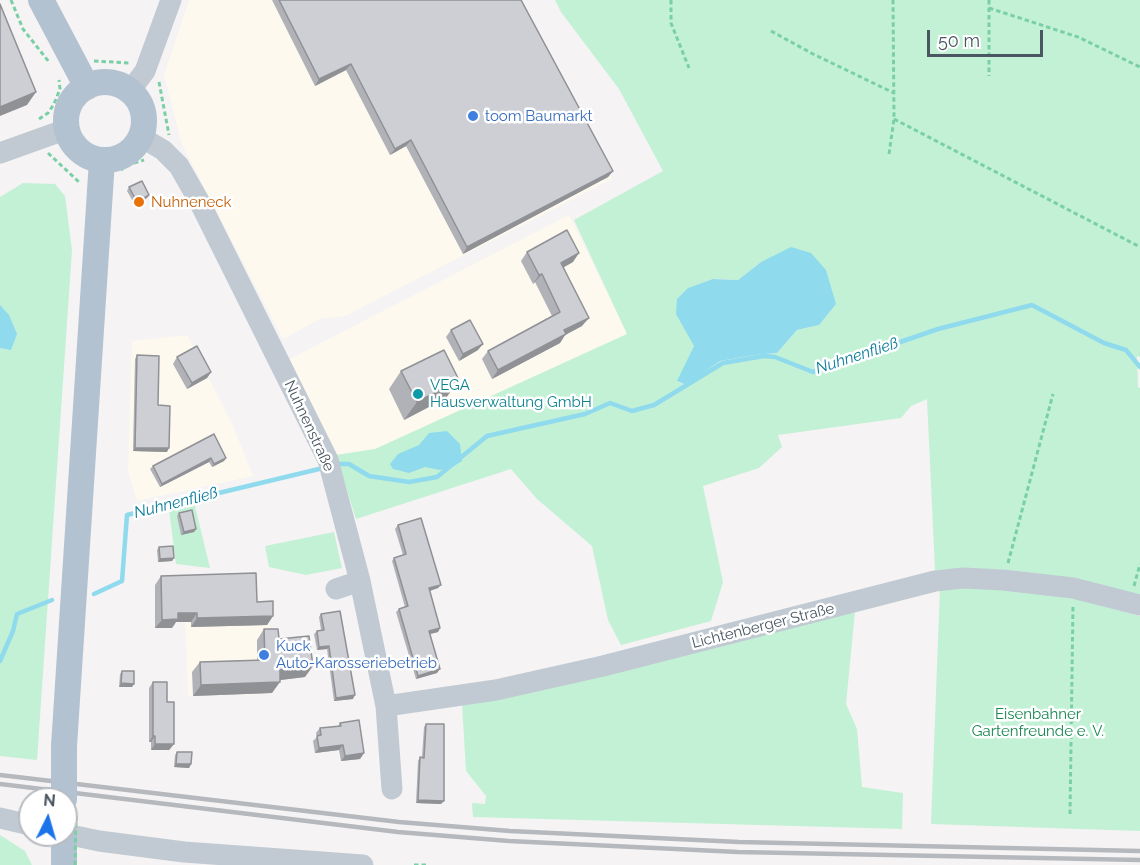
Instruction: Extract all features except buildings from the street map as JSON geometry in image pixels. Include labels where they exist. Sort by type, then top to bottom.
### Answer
[{"type":"main road","points":[[42,0],[87,87]]},
{"type":"main road","points":[[109,82],[130,91],[139,101],[143,112],[144,125],[141,137],[129,152],[121,157],[102,160],[83,153],[75,146],[67,129],[70,104],[77,94],[87,87],[109,82]]},
{"type":"main road","points":[[64,787],[64,746],[102,160]]},
{"type":"main road","points":[[64,865],[65,847]]},
{"type":"street","points":[[130,91],[145,71],[171,0]]},
{"type":"street","points":[[0,153],[67,129]]},
{"type":"street","name":"Nuhnenstraße","points":[[141,137],[163,150],[179,166],[199,201],[328,460],[360,580],[386,706],[392,789]]},
{"type":"street","name":"Lichtenberger Straße","points":[[386,706],[496,690],[603,666],[935,581],[963,578],[1003,580],[1073,588],[1140,605]]},
{"type":"street","points":[[336,589],[360,580]]},
{"type":"street","points":[[0,818],[18,822]]},
{"type":"street","points":[[78,837],[183,852],[363,865]]},
{"type":"path","points":[[11,0],[23,29],[52,66]]},
{"type":"path","points":[[671,0],[671,23],[689,68]]},
{"type":"path","points":[[889,154],[894,119],[892,0]]},
{"type":"path","points":[[989,0],[989,76]]},
{"type":"path","points":[[989,8],[1078,37],[1140,67]]},
{"type":"path","points":[[771,31],[894,93]]},
{"type":"path","points":[[58,74],[60,89],[54,104],[48,113],[37,120],[48,154],[81,183]]},
{"type":"path","points":[[894,119],[1140,247]]},
{"type":"path","points":[[1003,580],[1053,393]]},
{"type":"path","points":[[1070,814],[1073,588]]},
{"type":"path","points":[[414,865],[426,865]]},
{"type":"shaded area","points":[[189,0],[514,0],[612,179],[345,316],[320,319],[283,339],[182,145],[164,75]]},
{"type":"shaded area","name":"VEGA Hausverwaltung GmbH","points":[[569,215],[627,334],[375,449],[336,455],[288,360]]},
{"type":"shaded area","points":[[187,335],[233,426],[253,476],[137,501],[128,471],[132,341]]},
{"type":"shaded area","name":"Kuck Auto-Karosseriebetrieb","points":[[268,609],[272,642],[273,694],[188,696],[185,613]]},
{"type":"green space","points":[[555,0],[1140,0],[1140,357],[1137,356],[1138,387],[1140,388],[1140,596],[1085,581],[1041,574],[997,569],[935,570],[927,399],[911,406],[901,418],[778,435],[782,447],[759,468],[703,486],[723,582],[711,621],[621,645],[608,620],[592,546],[537,499],[511,469],[356,519],[336,455],[375,449],[627,334],[574,220],[663,171],[619,89],[561,12]],"holes":[[[761,262],[819,325],[797,330],[777,353],[720,361],[686,385],[678,382],[694,346],[713,279],[738,280]]]},
{"type":"green space","points":[[23,183],[55,184],[65,196],[72,250],[37,760],[0,756],[0,197]]},
{"type":"green space","points":[[194,502],[210,568],[176,564],[169,509]]},
{"type":"green space","points":[[334,532],[342,568],[306,575],[269,567],[265,546]]},
{"type":"green space","name":"Eisenbahner Gartenfreunde e. V.","points":[[1001,587],[1065,596],[1140,616],[1140,831],[931,824],[940,588]]},
{"type":"green space","points":[[855,611],[846,704],[857,729],[862,787],[903,793],[902,829],[473,817],[472,803],[485,804],[486,796],[466,771],[462,704]]},
{"type":"green space","points":[[0,835],[25,851],[32,865],[0,865]]},
{"type":"water","points":[[791,247],[811,253],[826,270],[836,304],[819,325],[797,330],[777,353],[720,361],[686,385],[677,381],[694,346],[676,314],[677,299],[688,288],[713,279],[738,280],[761,262]]},
{"type":"water","points":[[0,305],[9,315],[17,334],[11,350],[0,348]]},
{"type":"water","points":[[447,431],[460,444],[462,461],[440,470],[425,467],[409,473],[393,469],[390,464],[398,454],[419,445],[429,433]]},
{"type":"waterway","name":"Nuhnenfließ","points":[[339,464],[349,464],[369,476],[409,482],[437,477],[487,436],[585,414],[610,403],[632,411],[654,405],[723,363],[764,356],[775,357],[813,372],[938,329],[1032,305],[1104,343],[1126,350],[1140,367]]},
{"type":"waterway","name":"Nuhnenfließ","points":[[94,594],[122,581],[127,515],[319,469]]},
{"type":"waterway","name":"Nuhnenfließ","points":[[0,661],[13,631],[17,614],[52,600]]},
{"type":"railway","points":[[0,775],[399,822],[510,831],[739,842],[1140,851]]},
{"type":"railway","points":[[0,784],[398,832],[509,841],[738,852],[1140,860]]},
{"type":"place","name":"toom Baumarkt","points":[[473,116]]},
{"type":"place","name":"Nuhneneck","points":[[139,202]]},
{"type":"place","name":"VEGA Hausverwaltung GmbH","points":[[418,394]]},
{"type":"place","name":"Kuck Auto-Karosseriebetrieb","points":[[264,655]]}]
